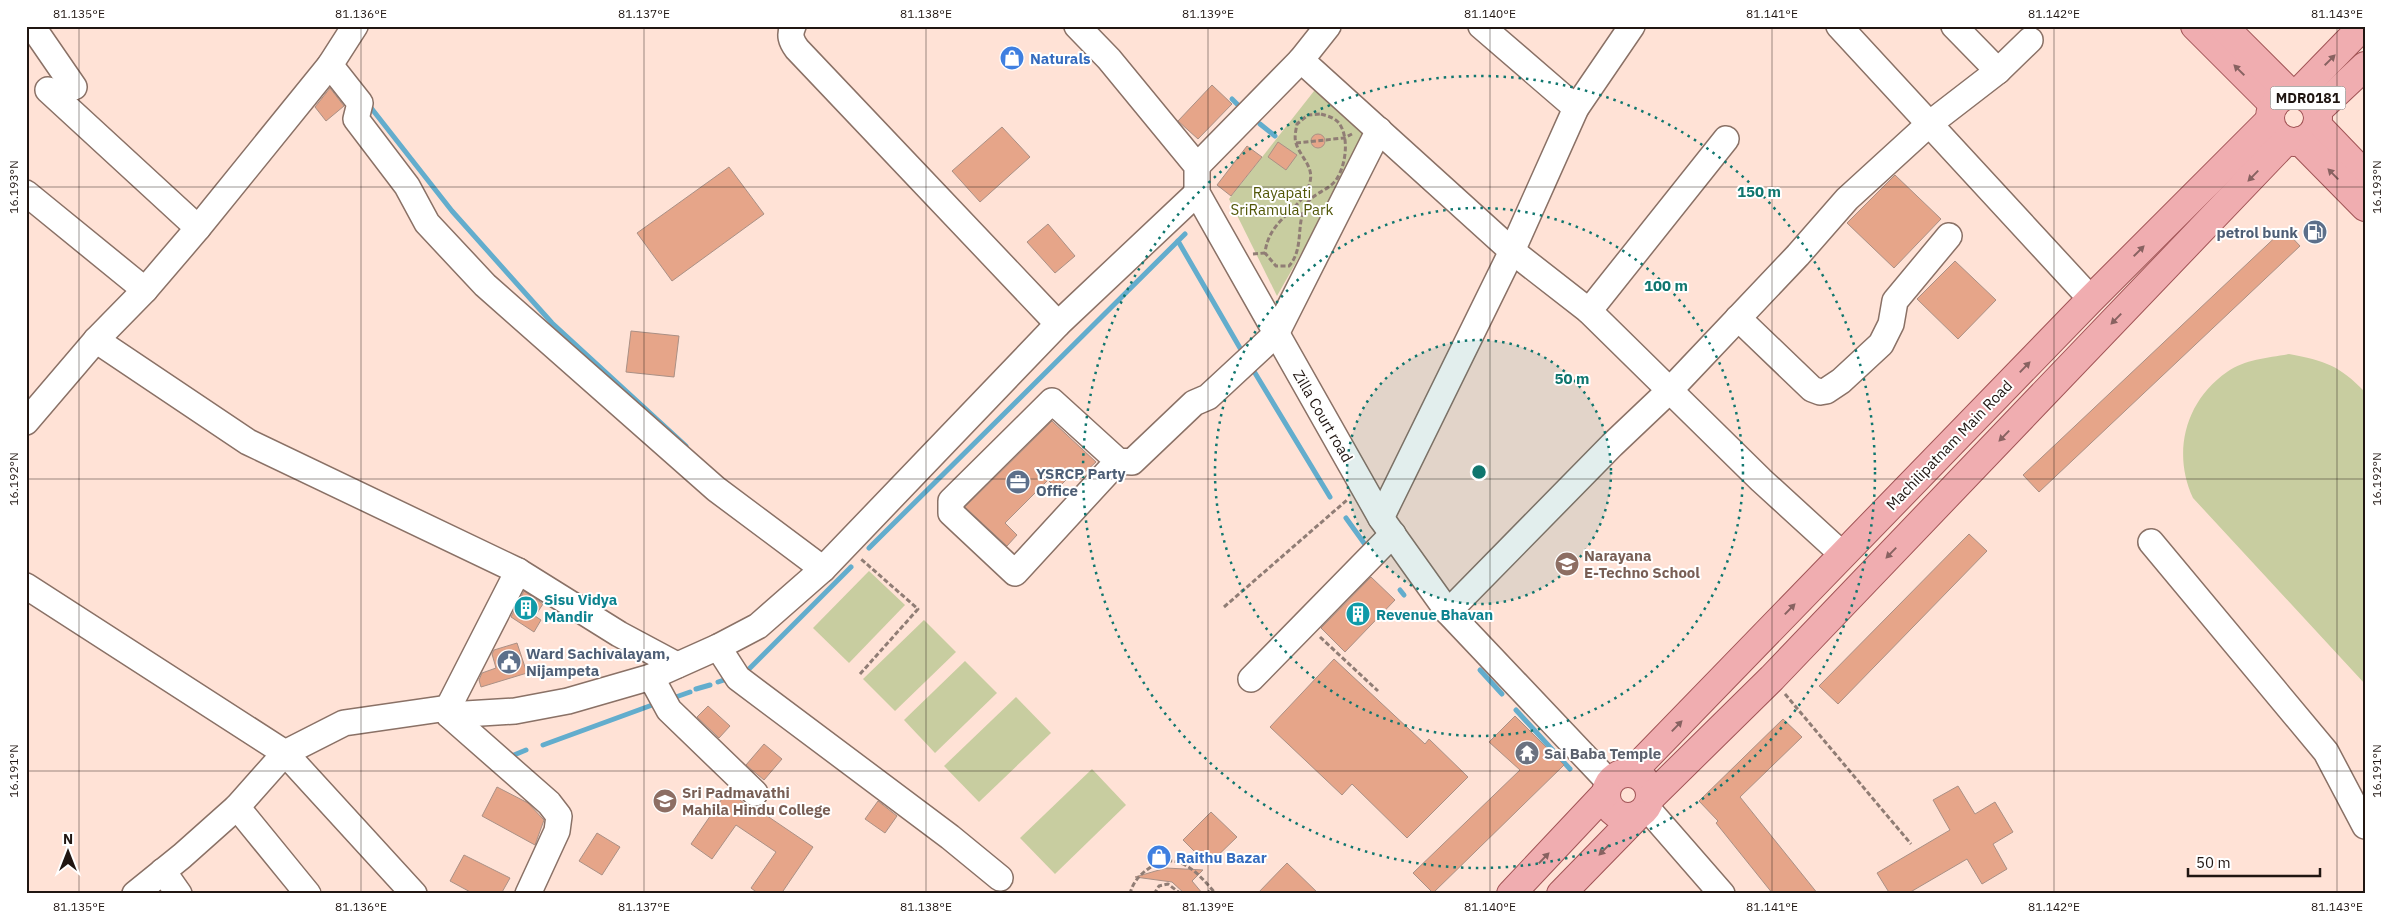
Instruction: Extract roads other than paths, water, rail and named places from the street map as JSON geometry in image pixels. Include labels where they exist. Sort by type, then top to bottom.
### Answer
[{"type":"main road","name":"MDR0181","points":[[2195,26],[2283,103],[2310,99],[2305,130],[2365,207]]},
{"type":"main road","name":"MDR0181","points":[[2223,26],[2283,103]]},
{"type":"main road","name":"Machilipatnam Main Road","points":[[1511,894],[1616,783],[2283,103],[2364,26]]},
{"type":"main road","points":[[1561,894],[2305,130],[2365,66]]},
{"type":"main road","name":"MDR0181","points":[[2283,103],[2275,133],[2305,130],[2365,175]]},
{"type":"main road","points":[[1641,777],[1649,786],[1645,807],[1627,817],[1616,813],[1609,806],[1616,783],[1641,777]]},
{"type":"street","points":[[32,26],[74,87]]},
{"type":"street","points":[[26,422],[96,340],[145,290],[198,228],[330,65],[355,26]]},
{"type":"street","points":[[793,26],[790,32],[792,42],[797,49],[1058,324]]},
{"type":"street","points":[[135,894],[237,807],[285,752],[344,723],[448,712],[515,711],[550,704],[651,677],[718,647],[758,626],[823,569],[1058,324],[1197,193],[1197,166],[1109,59],[1077,26]]},
{"type":"street","points":[[1197,166],[1301,60],[1328,26]]},
{"type":"street","points":[[1481,26],[1576,108]]},
{"type":"street","points":[[1250,679],[1305,623],[1387,526],[1576,108],[1632,26]]},
{"type":"street","points":[[1839,26],[1928,125],[2091,299]]},
{"type":"street","points":[[1954,26],[1998,71]]},
{"type":"street","points":[[1448,612],[1612,445],[1670,390],[1847,199],[1928,125],[1998,71],[2030,40]]},
{"type":"street","points":[[1301,60],[1512,251],[1589,311],[1761,480],[1842,554]]},
{"type":"street","points":[[330,65],[360,104],[356,119],[407,186],[427,223],[484,285],[716,490],[823,569]]},
{"type":"street","points":[[48,90],[198,228]]},
{"type":"street","points":[[1118,461],[1015,573],[951,513],[951,501],[1052,401],[1118,461],[1132,462],[1194,403],[1208,397],[1276,334],[1379,130]]},
{"type":"street","points":[[1589,311],[1726,139]]},
{"type":"street","points":[[26,193],[145,290]]},
{"type":"street","name":"Zilla Court road","points":[[1197,193],[1363,486],[1387,526],[1448,612],[1616,783]]},
{"type":"street","points":[[1738,318],[1812,389],[1820,392],[1826,391],[1841,381],[1881,344],[1891,324],[1895,301],[1949,236]]},
{"type":"street","points":[[96,340],[248,442],[518,571],[618,634],[677,665]]},
{"type":"street","points":[[2151,542],[2326,752],[2365,826]]},
{"type":"street","points":[[448,712],[518,571]]},
{"type":"street","points":[[26,586],[285,752],[414,894]]},
{"type":"street","points":[[718,647],[738,678],[950,837],[1000,878]]},
{"type":"street","points":[[651,677],[669,710],[755,793]]},
{"type":"street","points":[[448,712],[549,803],[559,816],[557,831],[528,894]]},
{"type":"street","points":[[237,807],[308,894]]},
{"type":"street","points":[[1645,807],[1722,894]]},
{"type":"street","points":[[163,871],[179,894]]},
{"type":"waterway","points":[[1232,99],[1238,105]]},
{"type":"waterway","points":[[368,104],[452,211],[552,323],[686,446]]},
{"type":"waterway","points":[[1260,124],[1275,136]]},
{"type":"waterway","points":[[869,548],[1185,234]]},
{"type":"waterway","points":[[1178,241],[1240,348]]},
{"type":"waterway","points":[[1255,373],[1330,497]]},
{"type":"waterway","points":[[1346,518],[1364,543]]},
{"type":"waterway","points":[[745,673],[851,567]]},
{"type":"waterway","points":[[1400,590],[1404,595]]},
{"type":"waterway","points":[[1480,670],[1502,694]]},
{"type":"waterway","points":[[718,682],[730,678]]},
{"type":"waterway","points":[[696,689],[710,685]]},
{"type":"waterway","points":[[673,698],[690,692]]},
{"type":"waterway","points":[[543,745],[655,704]]},
{"type":"waterway","points":[[1516,710],[1570,769]]},
{"type":"waterway","points":[[514,755],[526,750]]},
{"type":"place","name":"Naturals","points":[[1012,58]]},
{"type":"place","name":"petrol bunk","points":[[2315,232]]},
{"type":"place","name":"YSRCP Party Office","points":[[1018,482]]},
{"type":"place","name":"Narayana E-Techno School","points":[[1567,564]]},
{"type":"place","name":"Sisu Vidya Mandir","points":[[526,608]]},
{"type":"place","name":"Revenue Bhavan","points":[[1358,614]]},
{"type":"place","name":"Ward Sachivalayam, Nijampeta","points":[[509,662]]},
{"type":"place","name":"Sai Baba Temple","points":[[1527,753]]},
{"type":"place","name":"Sri Padmavathi Mahila Hindu College","points":[[665,801]]},
{"type":"place","name":"Raithu Bazar","points":[[1159,857]]},
{"type":"park label","name":"Rayapati SriRamula Park","points":[[1282,200]]}]
